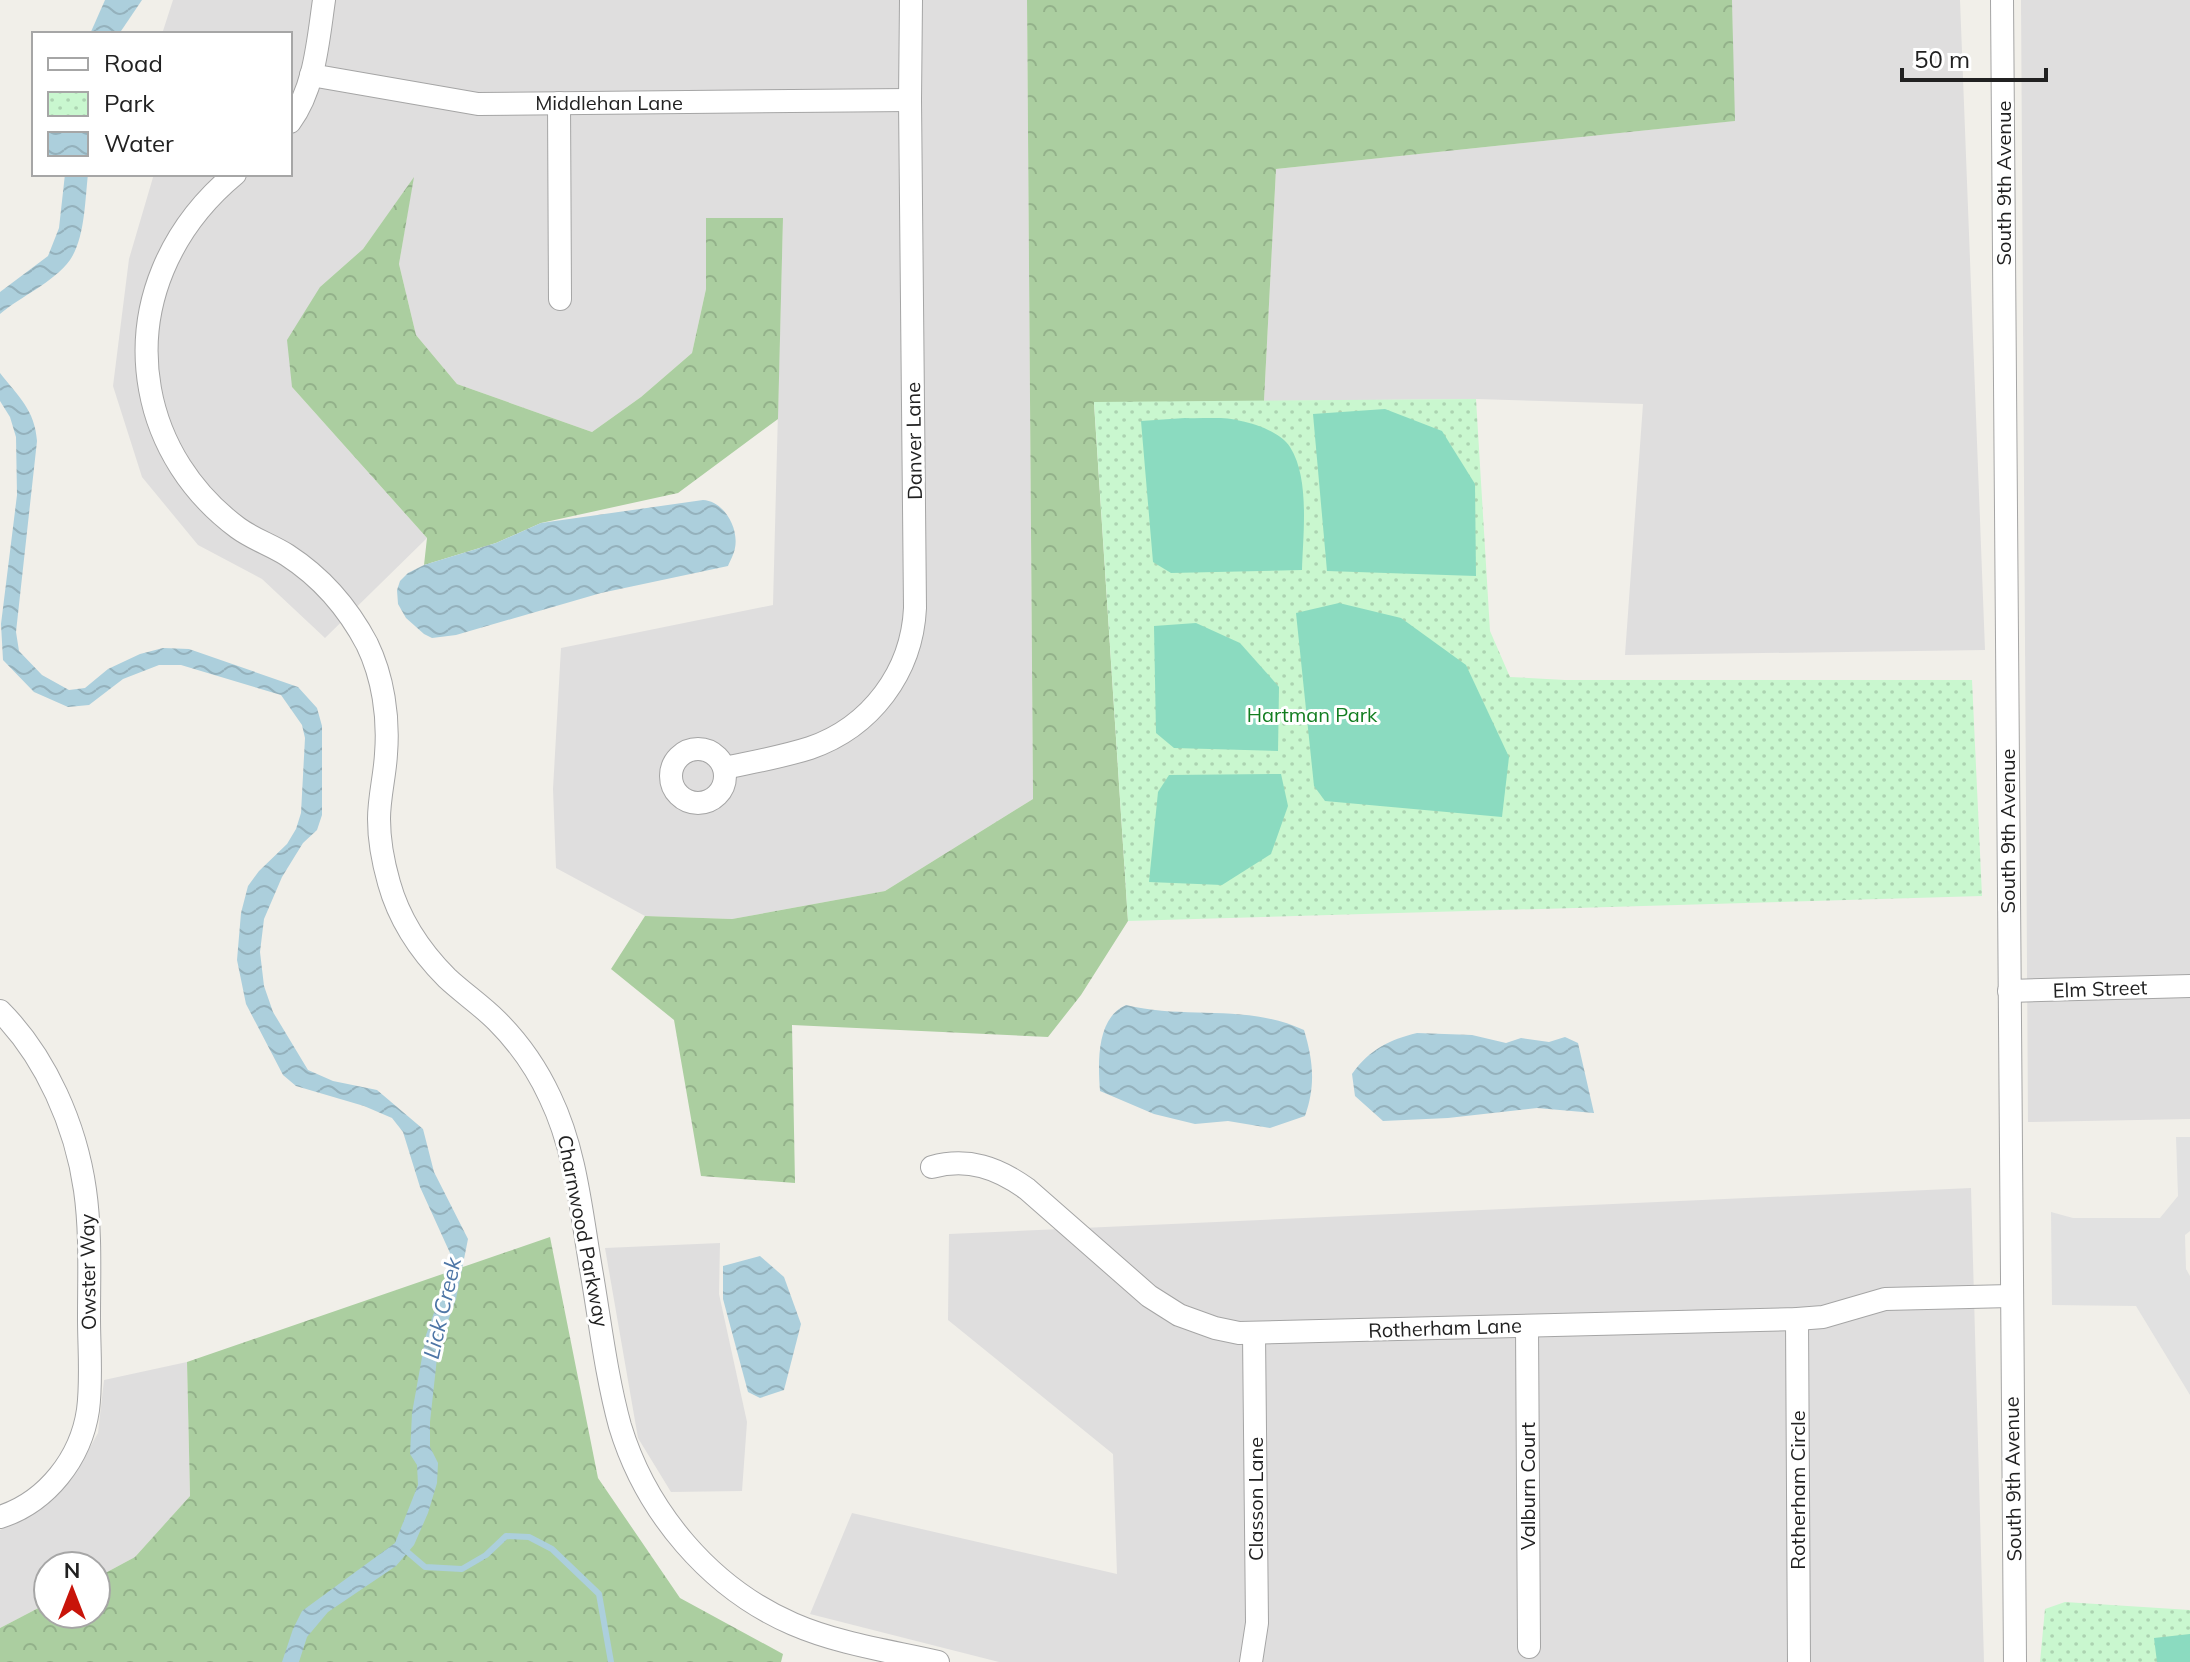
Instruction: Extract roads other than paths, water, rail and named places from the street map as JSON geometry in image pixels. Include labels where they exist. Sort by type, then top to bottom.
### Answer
[{"type":"street","points":[[292,119],[302,102],[311,75],[324,0]]},
{"type":"street","name":"Danver Lane","points":[[725,768],[812,748],[847,729],[868,714],[888,689],[909,645],[915,608],[911,0]]},
{"type":"street","name":"South 9th Avenue","points":[[2002,0],[2015,1662]]},
{"type":"street","name":"Middlehan Lane","points":[[311,75],[478,104],[910,100]]},
{"type":"street","points":[[559,103],[560,299]]},
{"type":"street","name":"Charnwood Parkway","points":[[233,176],[206,199],[185,226],[167,258],[157,285],[148,327],[147,358],[157,417],[180,467],[207,501],[235,526],[281,551],[318,579],[351,616],[367,644],[382,688],[387,720],[379,821],[391,889],[412,933],[430,960],[490,1014],[517,1044],[541,1079],[560,1119],[573,1165],[614,1400],[634,1465],[661,1513],[696,1556],[727,1584],[773,1615],[819,1634],[938,1662]]},
{"type":"street","name":"Elm Street","points":[[2009,991],[2190,986]]},
{"type":"street","name":"Owster Way","points":[[0,1011],[49,1079],[78,1153],[88,1215],[89,1389],[85,1424],[67,1465],[37,1498],[0,1517]]},
{"type":"street","name":"Rotherham Lane","points":[[932,1167],[971,1163],[1006,1174],[1143,1292],[1179,1315],[1215,1328],[1254,1334],[1797,1319],[1823,1317],[1885,1299],[2011,1296]]},
{"type":"street","name":"Rotherham Circle","points":[[1797,1319],[1799,1662]]},
{"type":"street","name":"Valburn Court","points":[[1527,1326],[1529,1647]]},
{"type":"street","name":"Classon Lane","points":[[1251,1662],[1257,1623],[1254,1334]]},
{"type":"water","points":[[105,0],[142,0],[120,32],[91,32]]},
{"type":"water","points":[[65,176],[88,176],[84,218],[79,241],[70,260],[55,276],[0,314],[0,292],[48,256],[59,228]]},
{"type":"water","name":"Lick Creek","points":[[0,373],[29,412],[37,441],[16,632],[19,651],[42,675],[69,690],[85,688],[108,669],[140,654],[163,648],[189,649],[298,687],[317,708],[322,726],[322,815],[317,830],[303,843],[282,877],[264,919],[260,952],[264,986],[273,1012],[308,1070],[333,1081],[377,1090],[423,1129],[434,1172],[468,1239],[456,1299],[438,1349],[430,1422],[430,1447],[438,1463],[437,1483],[428,1513],[414,1545],[396,1566],[328,1612],[307,1637],[299,1662],[282,1662],[302,1611],[395,1543],[418,1485],[417,1465],[410,1454],[412,1413],[426,1335],[444,1285],[450,1253],[420,1187],[403,1132],[392,1118],[364,1106],[296,1086],[283,1075],[246,1004],[237,960],[241,913],[248,886],[287,844],[301,813],[305,738],[302,725],[281,695],[181,665],[159,665],[123,679],[89,705],[68,707],[34,692],[3,660],[1,624],[17,495],[16,437],[10,417],[0,401]]},
{"type":"water","points":[[703,500],[717,505],[732,524],[736,540],[728,566],[601,593],[456,635],[432,638],[406,618],[398,604],[397,590],[408,573],[424,565],[496,543],[541,523]]},
{"type":"water","points":[[1126,1005],[1260,1017],[1304,1030],[1312,1073],[1305,1116],[1270,1128],[1228,1121],[1195,1124],[1154,1114],[1100,1091],[1099,1055],[1104,1031],[1116,1011]]},
{"type":"water","points":[[1417,1033],[1472,1035],[1506,1043],[1521,1038],[1549,1042],[1565,1037],[1578,1043],[1594,1113],[1537,1108],[1448,1118],[1383,1121],[1355,1096],[1352,1074],[1381,1047]]},
{"type":"water","points":[[760,1256],[784,1277],[801,1324],[784,1390],[760,1398],[748,1392],[723,1299],[723,1266]]},
{"type":"waterway","points":[[404,1549],[425,1567],[462,1569],[486,1555],[506,1536],[529,1537],[552,1549],[599,1594],[611,1662]]},
{"type":"park label","name":"Hartman Park","points":[[1312,715]]}]
